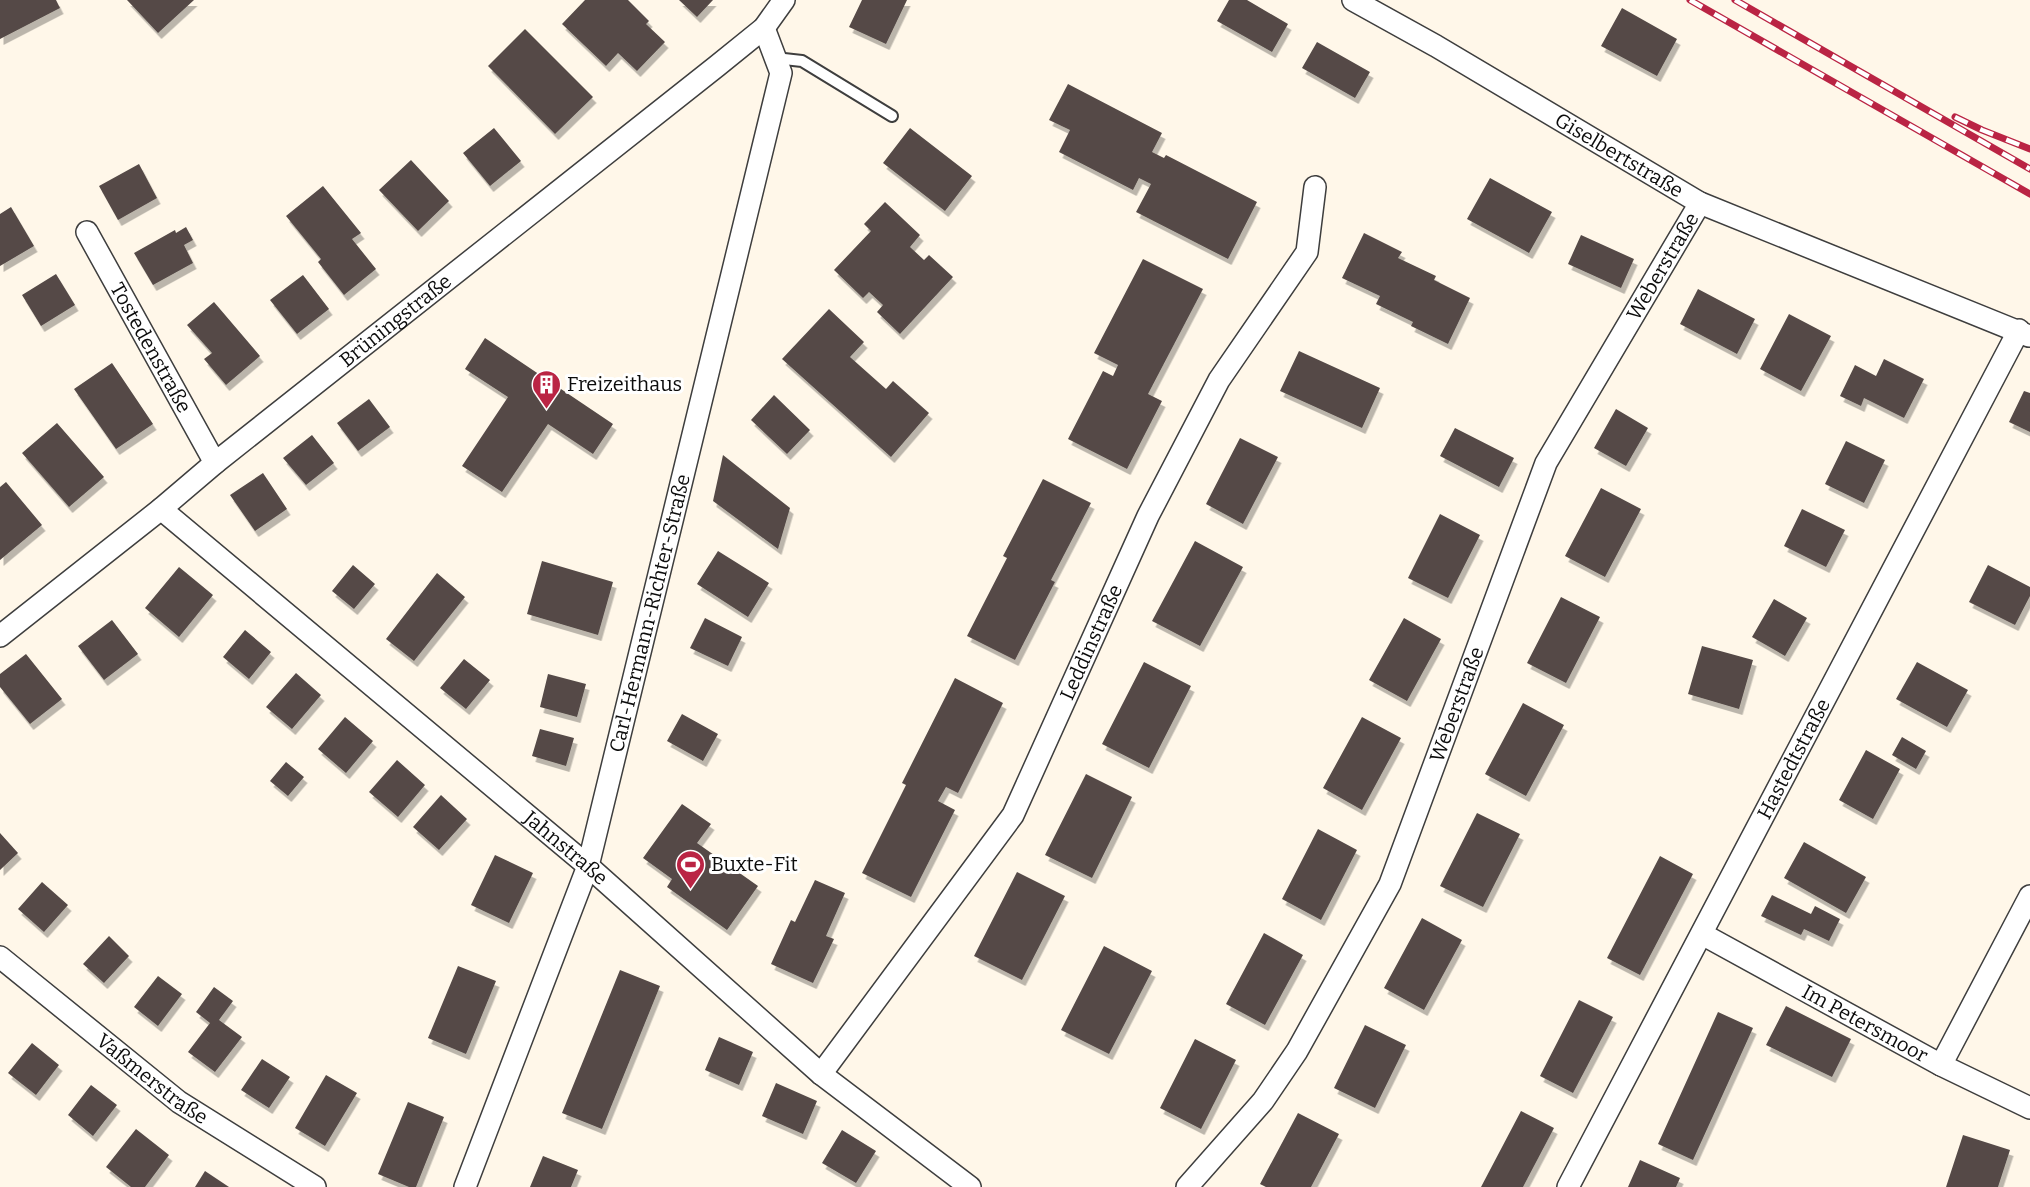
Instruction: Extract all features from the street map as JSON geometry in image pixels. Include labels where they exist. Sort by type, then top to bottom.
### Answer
[{"type":"street","name":"Brüningstraße","points":[[0,636],[764,28],[784,0]]},
{"type":"street","name":"Giselbertstraße","points":[[1353,0],[1436,46],[1700,203],[2024,333]]},
{"type":"street","name":"Carl-Hermann-Richter-Straße","points":[[465,1187],[588,866],[781,73],[764,28]]},
{"type":"street","name":"Leddinstraße","points":[[820,1074],[1013,815],[1148,516],[1219,380],[1307,252],[1315,187]]},
{"type":"street","name":"Weberstraße","points":[[1187,1187],[1263,1101],[1298,1052],[1390,884],[1546,463],[1700,203]]},
{"type":"street","name":"Tostedenstraße","points":[[87,232],[215,463]]},
{"type":"street","name":"Hastedtstraße","points":[[1569,1187],[2024,333]]},
{"type":"street","name":"Jahnstraße","points":[[160,509],[588,866],[820,1074],[970,1187]]},
{"type":"street","points":[[1941,1065],[2030,896]]},
{"type":"street","name":"Im Petersmoor","points":[[1702,934],[1941,1065],[2030,1108]]},
{"type":"street","name":"Vaßmerstraße","points":[[0,957],[179,1102],[315,1187]]},
{"type":"lane","points":[[775,58],[802,61],[892,116]]},
{"type":"building","points":[[0,0],[56,0],[60,8],[0,39]]},
{"type":"building","points":[[127,0],[194,0],[158,33]]},
{"type":"building","points":[[585,0],[628,0],[649,21],[646,24],[665,42],[637,71],[618,53],[606,66],[562,24]]},
{"type":"building","points":[[679,0],[713,0],[697,17]]},
{"type":"building","points":[[862,0],[907,0],[886,44],[849,27]]},
{"type":"building","points":[[1229,0],[1247,0],[1288,24],[1272,52],[1217,21]]},
{"type":"building","points":[[1622,8],[1677,39],[1657,76],[1601,46]]},
{"type":"building","points":[[525,29],[593,97],[555,134],[488,66]]},
{"type":"building","points":[[1317,42],[1370,72],[1355,98],[1302,68]]},
{"type":"building","points":[[1068,84],[1162,133],[1152,152],[1164,158],[1166,155],[1257,202],[1228,259],[1136,212],[1151,184],[1139,178],[1133,190],[1059,152],[1070,130],[1049,120]]},
{"type":"building","points":[[494,128],[521,161],[490,186],[463,153]]},
{"type":"building","points":[[910,128],[972,176],[945,211],[883,163]]},
{"type":"building","points":[[411,160],[449,201],[418,231],[379,190]]},
{"type":"building","points":[[139,164],[157,198],[118,220],[99,186]]},
{"type":"building","points":[[1490,178],[1552,212],[1529,253],[1467,219]]},
{"type":"building","points":[[323,186],[361,233],[352,239],[376,269],[344,295],[318,262],[321,259],[286,216]]},
{"type":"building","points":[[885,202],[920,235],[910,247],[924,260],[929,255],[953,277],[900,334],[877,312],[883,305],[869,292],[863,298],[834,270],[871,231],[864,224]]},
{"type":"building","points":[[11,207],[34,246],[0,266],[0,214]]},
{"type":"building","points":[[186,227],[193,240],[184,245],[193,263],[153,285],[134,253],[175,230],[176,233]]},
{"type":"building","points":[[1364,233],[1402,252],[1398,258],[1436,276],[1434,280],[1470,298],[1448,344],[1411,326],[1413,322],[1376,304],[1380,296],[1342,278]]},
{"type":"building","points":[[1581,235],[1634,259],[1621,288],[1568,264]]},
{"type":"building","points":[[1143,259],[1203,289],[1148,394],[1162,401],[1127,469],[1068,439],[1103,371],[1113,376],[1118,365],[1094,353]]},
{"type":"building","points":[[56,274],[75,305],[41,326],[22,295]]},
{"type":"building","points":[[303,275],[329,309],[297,334],[270,300]]},
{"type":"building","points":[[1698,289],[1755,319],[1737,354],[1680,324]]},
{"type":"building","points":[[214,302],[260,356],[226,385],[204,359],[212,353],[187,325]]},
{"type":"building","points":[[829,309],[864,342],[850,357],[886,389],[893,381],[929,413],[891,457],[782,359]]},
{"type":"building","points":[[1789,314],[1831,336],[1801,391],[1760,369]]},
{"type":"building","name":"Freizeithaus","points":[[485,338],[613,424],[593,454],[548,424],[502,492],[462,466],[508,397],[465,369]]},
{"type":"building","points":[[1299,351],[1380,388],[1362,428],[1280,391]]},
{"type":"building","points":[[1884,359],[1924,379],[1904,418],[1864,398],[1861,406],[1840,396],[1855,365],[1876,376]]},
{"type":"building","points":[[112,363],[153,424],[116,449],[74,389]]},
{"type":"building","points":[[2024,391],[2030,393],[2030,432],[2009,422]]},
{"type":"building","points":[[774,395],[810,430],[787,454],[751,420]]},
{"type":"building","points":[[369,399],[390,427],[358,451],[337,423]]},
{"type":"building","points":[[1616,409],[1648,428],[1626,466],[1594,448]]},
{"type":"building","points":[[57,423],[104,477],[69,507],[22,453]]},
{"type":"building","points":[[1455,428],[1514,458],[1499,487],[1440,456]]},
{"type":"building","points":[[312,435],[334,463],[306,485],[283,458]]},
{"type":"building","points":[[1240,438],[1278,457],[1243,524],[1206,504]]},
{"type":"building","points":[[1846,441],[1885,460],[1864,503],[1825,484]]},
{"type":"building","points":[[723,455],[790,508],[778,549],[713,501]]},
{"type":"building","points":[[263,473],[287,509],[255,531],[230,495]]},
{"type":"building","points":[[1043,479],[1091,503],[1051,580],[1055,582],[1015,660],[967,636],[1007,558],[1003,556]]},
{"type":"building","points":[[6,482],[42,525],[0,560],[0,487]]},
{"type":"building","points":[[1601,488],[1641,509],[1605,577],[1565,556]]},
{"type":"building","points":[[1802,509],[1845,530],[1826,567],[1784,546]]},
{"type":"building","points":[[1440,514],[1480,535],[1448,598],[1408,578]]},
{"type":"building","points":[[1195,541],[1243,567],[1200,646],[1152,621]]},
{"type":"building","points":[[718,551],[769,583],[748,617],[697,584]]},
{"type":"building","points":[[542,561],[613,582],[598,635],[527,614]]},
{"type":"building","points":[[353,565],[375,584],[354,609],[332,591]]},
{"type":"building","points":[[1988,565],[2030,587],[2030,596],[2015,625],[1969,602]]},
{"type":"building","points":[[179,567],[213,595],[179,637],[145,608]]},
{"type":"building","points":[[437,573],[465,597],[414,661],[386,639]]},
{"type":"building","points":[[1561,597],[1600,617],[1566,683],[1527,663]]},
{"type":"building","points":[[1774,599],[1807,618],[1785,656],[1752,637]]},
{"type":"building","points":[[705,618],[742,637],[728,666],[690,648]]},
{"type":"building","points":[[1404,618],[1441,639],[1407,701],[1369,680]]},
{"type":"building","points":[[112,620],[138,654],[104,680],[78,646]]},
{"type":"building","points":[[245,630],[271,652],[249,679],[223,657]]},
{"type":"building","points":[[1702,646],[1753,660],[1739,709],[1688,694]]},
{"type":"building","points":[[26,654],[62,699],[30,724],[0,687],[0,674]]},
{"type":"building","points":[[464,659],[490,680],[466,709],[440,688]]},
{"type":"building","points":[[1144,662],[1191,686],[1149,768],[1102,744]]},
{"type":"building","points":[[1917,662],[1968,690],[1947,727],[1896,699]]},
{"type":"building","points":[[296,673],[321,695],[292,729],[266,707]]},
{"type":"building","points":[[548,674],[586,684],[577,717],[540,707]]},
{"type":"building","points":[[955,678],[1003,703],[958,793],[946,787],[938,801],[955,810],[911,897],[862,873],[906,785],[902,783]]},
{"type":"building","points":[[1523,703],[1564,725],[1526,796],[1485,774]]},
{"type":"building","points":[[682,714],[718,734],[703,761],[667,741]]},
{"type":"building","points":[[345,717],[373,741],[346,773],[318,749]]},
{"type":"building","points":[[1362,717],[1401,738],[1362,810],[1323,788]]},
{"type":"building","points":[[540,729],[574,738],[566,766],[532,756]]},
{"type":"building","points":[[1902,737],[1926,751],[1916,769],[1892,755]]},
{"type":"building","points":[[1866,750],[1900,769],[1873,819],[1839,800]]},
{"type":"building","points":[[397,760],[425,785],[398,817],[369,792]]},
{"type":"building","points":[[286,762],[304,777],[288,796],[270,781]]},
{"type":"building","points":[[1086,774],[1132,797],[1092,878],[1045,855]]},
{"type":"building","points":[[441,795],[467,819],[439,850],[413,827]]},
{"type":"building","points":[[682,804],[711,824],[697,843],[758,886],[727,930],[667,887],[672,879],[643,858]]},
{"type":"building","points":[[1477,813],[1520,834],[1483,907],[1440,886]]},
{"type":"building","points":[[1318,829],[1357,850],[1321,920],[1282,899]]},
{"type":"building","points":[[0,833],[18,853],[0,870]]},
{"type":"building","points":[[1804,842],[1866,877],[1846,913],[1784,878]]},
{"type":"building","points":[[495,855],[533,873],[509,923],[471,905]]},
{"type":"building","points":[[1660,856],[1693,874],[1640,975],[1607,958]]},
{"type":"building","points":[[1017,872],[1065,896],[1022,980],[974,956]]},
{"type":"building","points":[[815,880],[845,893],[826,936],[834,939],[813,983],[771,964],[791,920],[795,922]]},
{"type":"building","points":[[42,882],[68,905],[44,932],[18,909]]},
{"type":"building","points":[[1772,895],[1811,914],[1815,906],[1840,919],[1829,941],[1804,929],[1801,935],[1761,916]]},
{"type":"building","points":[[1422,918],[1462,940],[1424,1010],[1384,988]]},
{"type":"building","points":[[1264,933],[1303,955],[1265,1025],[1226,1004]]},
{"type":"building","points":[[109,936],[129,956],[104,983],[83,964]]},
{"type":"building","points":[[1104,946],[1152,971],[1109,1054],[1061,1030]]},
{"type":"building","points":[[458,966],[496,981],[466,1054],[428,1038]]},
{"type":"building","points":[[620,970],[660,986],[602,1129],[562,1113]]},
{"type":"building","points":[[158,976],[182,994],[158,1026],[134,1007]]},
{"type":"building","points":[[214,987],[233,1001],[219,1020],[242,1037],[215,1072],[188,1052],[210,1023],[196,1012]]},
{"type":"building","points":[[1579,1000],[1613,1017],[1573,1093],[1540,1076]]},
{"type":"building","points":[[1786,1006],[1851,1039],[1832,1077],[1766,1045]]},
{"type":"building","points":[[1718,1012],[1753,1028],[1693,1160],[1658,1144]]},
{"type":"building","points":[[1365,1025],[1406,1045],[1375,1108],[1334,1088]]},
{"type":"building","points":[[719,1037],[753,1052],[739,1085],[705,1070]]},
{"type":"building","points":[[1195,1039],[1236,1060],[1201,1129],[1160,1108]]},
{"type":"building","points":[[32,1043],[59,1065],[36,1095],[8,1073]]},
{"type":"building","points":[[262,1059],[290,1077],[269,1108],[241,1090]]},
{"type":"building","points":[[326,1075],[357,1093],[325,1146],[295,1128]]},
{"type":"building","points":[[776,1083],[817,1101],[803,1134],[762,1116]]},
{"type":"building","points":[[91,1085],[117,1105],[93,1136],[68,1115]]},
{"type":"building","points":[[408,1102],[444,1117],[416,1187],[409,1187],[378,1174]]},
{"type":"building","points":[[1521,1111],[1554,1128],[1523,1187],[1481,1187]]},
{"type":"building","points":[[1298,1113],[1339,1134],[1311,1187],[1266,1187],[1260,1184]]},
{"type":"building","points":[[136,1129],[169,1155],[145,1187],[131,1187],[106,1167]]},
{"type":"building","points":[[842,1130],[876,1151],[856,1183],[822,1163]]},
{"type":"building","points":[[1963,1135],[2010,1150],[1998,1187],[1946,1187]]},
{"type":"building","points":[[543,1156],[578,1170],[571,1187],[530,1187]]},
{"type":"building","points":[[1640,1160],[1680,1178],[1676,1187],[1628,1187]]},
{"type":"building","points":[[205,1171],[229,1187],[195,1187]]},
{"type":"railway","points":[[1690,0],[2030,194]]},
{"type":"railway","points":[[1735,0],[2030,169]]},
{"type":"railway","points":[[1955,117],[2030,149]]},
{"type":"place","name":"Freizeithaus","points":[[546,410]]},
{"type":"place","name":"Buxte-Fit","points":[[690,890]]}]
